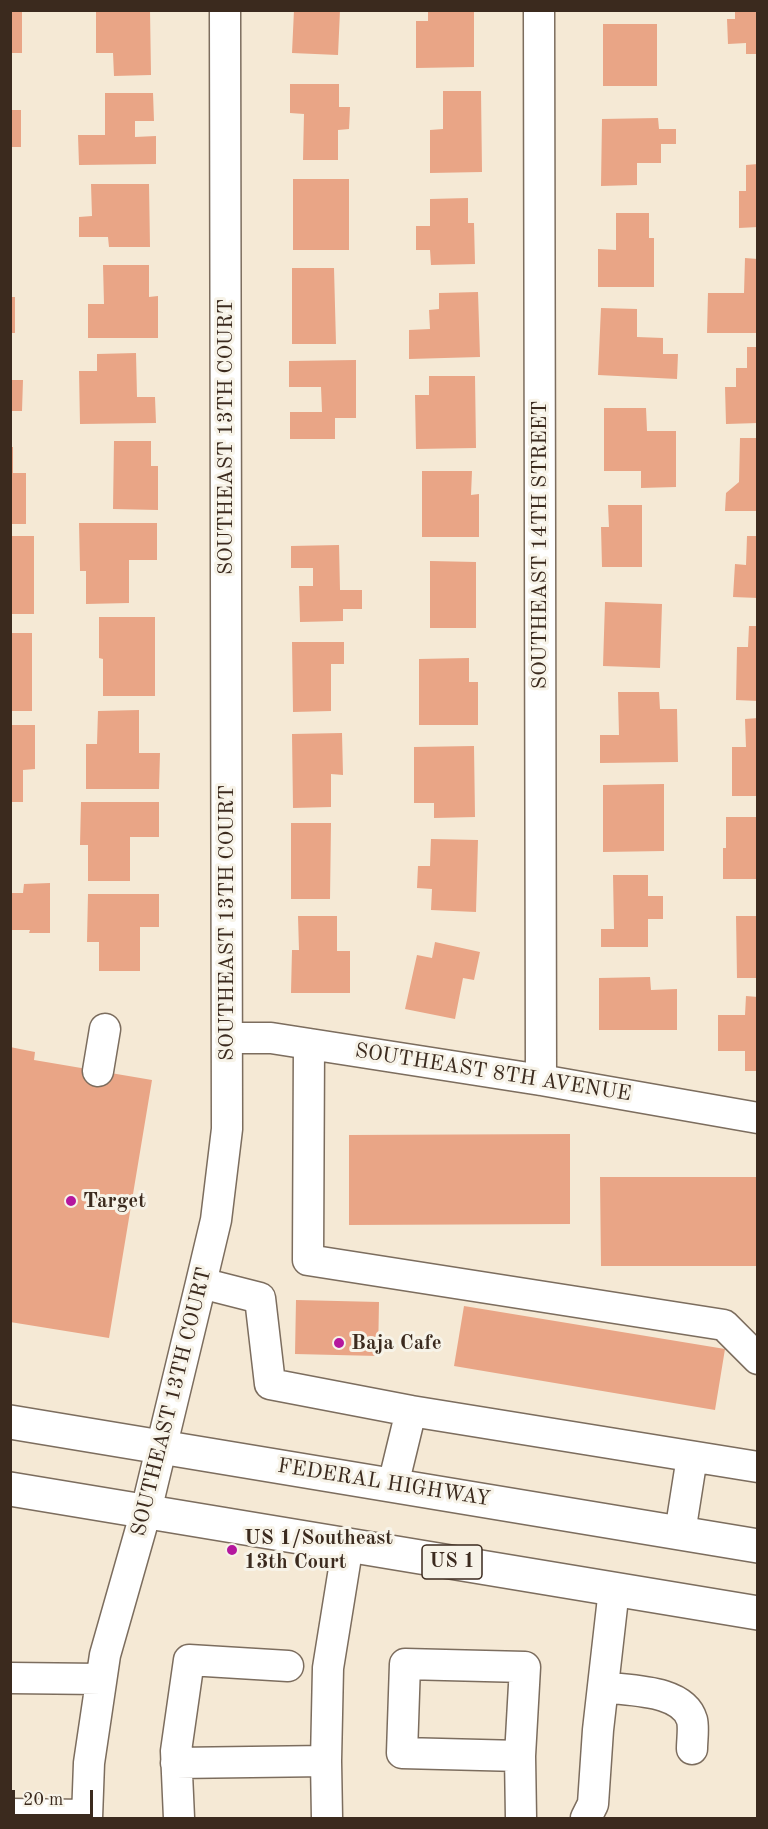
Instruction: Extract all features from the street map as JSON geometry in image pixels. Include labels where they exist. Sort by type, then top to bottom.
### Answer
[{"type":"main road","name":"FEDERAL HIGHWAY","points":[[10,1422],[758,1546]]},
{"type":"main road","name":"US 1","points":[[10,1489],[758,1613]]},
{"type":"street","name":"SOUTHEAST 13TH COURT","points":[[87,1817],[89,1763],[105,1655],[163,1447],[216,1220],[228,1128],[225,10]]},
{"type":"street","name":"SOUTHEAST 14TH STREET","points":[[539,10],[541,1080]]},
{"type":"street","points":[[98,1071],[105,1029]]},
{"type":"street","name":"SOUTHEAST 8TH AVENUE","points":[[227,1038],[271,1038],[541,1080],[758,1118]]},
{"type":"street","points":[[309,1044],[308,1260],[724,1325],[758,1359]]},
{"type":"street","points":[[201,1282],[260,1298],[270,1384],[411,1411],[758,1467]]},
{"type":"street","points":[[393,1485],[411,1411]]},
{"type":"street","points":[[680,1533],[692,1457]]},
{"type":"street","points":[[327,1818],[328,1668],[348,1544]]},
{"type":"street","points":[[590,1814],[614,1589]]},
{"type":"street","points":[[179,1818],[176,1751],[189,1660],[288,1666]]},
{"type":"street","points":[[520,1756],[402,1753],[405,1664],[525,1667],[520,1756],[521,1818]]},
{"type":"street","points":[[10,1678],[101,1679]]},
{"type":"street","points":[[603,1687],[668,1696],[684,1705],[692,1720],[692,1749]]},
{"type":"street","points":[[177,1763],[326,1761]]},
{"type":"street","points":[[10,1814],[87,1817]]},
{"type":"building","points":[[150,10],[151,75],[114,76],[113,53],[96,53],[96,11]]},
{"type":"building","points":[[294,10],[340,10],[338,55],[292,53]]},
{"type":"building","points":[[428,10],[474,10],[474,67],[416,68],[416,21],[428,21]]},
{"type":"building","points":[[735,10],[758,10],[758,54],[746,54],[746,43],[728,44],[727,19],[735,19]]},
{"type":"building","points":[[10,11],[22,11],[22,53],[10,53]]},
{"type":"building","points":[[603,24],[657,24],[657,86],[603,86]]},
{"type":"building","points":[[290,84],[339,84],[339,107],[350,107],[349,129],[338,130],[338,160],[303,160],[304,114],[290,113]]},
{"type":"building","points":[[443,91],[481,91],[482,172],[430,173],[430,130],[443,129]]},
{"type":"building","points":[[105,93],[153,93],[154,121],[135,121],[135,137],[156,136],[156,164],[79,165],[78,135],[105,135]]},
{"type":"building","points":[[10,110],[21,110],[21,147],[10,147]]},
{"type":"building","points":[[658,118],[659,129],[676,129],[676,144],[661,144],[661,163],[637,163],[637,185],[601,186],[602,119]]},
{"type":"building","points":[[758,164],[758,227],[739,228],[739,191],[746,191],[746,165]]},
{"type":"building","points":[[293,179],[349,179],[349,250],[293,250]]},
{"type":"building","points":[[91,184],[149,184],[150,247],[109,247],[108,237],[79,237],[79,217],[92,216]]},
{"type":"building","points":[[468,198],[468,223],[474,223],[475,264],[431,265],[430,250],[416,250],[416,226],[430,226],[430,199]]},
{"type":"building","points":[[616,213],[649,213],[649,238],[654,238],[654,287],[598,287],[598,249],[616,250]]},
{"type":"building","points":[[745,258],[758,259],[758,333],[707,333],[708,293],[744,293]]},
{"type":"building","points":[[103,265],[149,265],[149,297],[158,296],[158,338],[88,338],[88,304],[104,304]]},
{"type":"building","points":[[292,268],[334,268],[336,344],[292,344]]},
{"type":"building","points":[[478,292],[480,357],[409,359],[409,330],[430,329],[429,310],[439,309],[439,293]]},
{"type":"building","points":[[10,297],[15,297],[15,333],[10,333]]},
{"type":"building","points":[[601,308],[637,309],[637,337],[663,338],[663,354],[678,354],[677,379],[598,375]]},
{"type":"building","points":[[747,347],[758,347],[758,423],[726,424],[725,387],[736,387],[736,368],[747,368]]},
{"type":"building","points":[[136,353],[137,397],[155,397],[156,423],[80,424],[79,371],[97,371],[97,354]]},
{"type":"building","points":[[356,360],[356,418],[335,418],[335,439],[290,439],[290,412],[322,412],[321,387],[289,387],[289,361]]},
{"type":"building","points":[[429,376],[475,376],[476,448],[416,449],[415,395],[429,395]]},
{"type":"building","points":[[10,380],[23,380],[22,411],[10,411]]},
{"type":"building","points":[[604,408],[646,408],[647,431],[676,431],[676,487],[641,488],[641,471],[604,471]]},
{"type":"building","points":[[740,438],[758,438],[758,511],[725,511],[726,493],[739,482]]},
{"type":"building","points":[[114,441],[151,441],[151,466],[158,466],[158,510],[113,509]]},
{"type":"building","points":[[10,447],[13,447],[13,473],[26,473],[26,524],[10,524]]},
{"type":"building","points":[[422,471],[472,471],[471,495],[479,494],[479,537],[422,537]]},
{"type":"building","points":[[608,505],[642,505],[642,567],[602,567],[601,527],[609,527]]},
{"type":"building","points":[[79,523],[157,523],[157,560],[129,560],[129,603],[86,604],[86,571],[80,571]]},
{"type":"building","points":[[10,536],[34,536],[34,614],[10,614]]},
{"type":"building","points":[[747,536],[758,536],[758,598],[733,597],[735,564],[746,565]]},
{"type":"building","points":[[339,545],[340,590],[362,590],[362,609],[343,609],[343,621],[300,622],[299,586],[313,586],[313,568],[291,568],[291,546]]},
{"type":"building","points":[[430,561],[476,562],[476,628],[430,628]]},
{"type":"building","points":[[605,602],[662,604],[660,668],[603,666]]},
{"type":"building","points":[[99,617],[155,617],[155,696],[103,696],[103,659],[99,658]]},
{"type":"building","points":[[749,626],[758,626],[758,701],[736,700],[737,647],[748,647]]},
{"type":"building","points":[[10,633],[32,633],[32,711],[10,711]]},
{"type":"building","points":[[292,642],[344,642],[344,664],[331,664],[331,711],[293,712]]},
{"type":"building","points":[[469,658],[469,682],[478,682],[478,725],[419,725],[419,659]]},
{"type":"building","points":[[618,692],[659,692],[660,709],[677,709],[678,762],[600,763],[600,735],[619,735]]},
{"type":"building","points":[[139,710],[139,753],[160,753],[159,789],[86,789],[86,744],[97,744],[98,711]]},
{"type":"building","points":[[758,718],[758,796],[732,796],[732,747],[746,747],[745,719]]},
{"type":"building","points":[[10,725],[35,725],[35,769],[23,770],[23,802],[10,802]]},
{"type":"building","points":[[342,733],[343,775],[331,774],[331,807],[293,808],[292,734]]},
{"type":"building","points":[[474,746],[475,817],[434,818],[434,803],[414,803],[414,747]]},
{"type":"building","points":[[664,784],[664,851],[603,852],[603,785]]},
{"type":"building","points":[[81,802],[159,802],[159,837],[130,837],[130,881],[88,881],[88,845],[80,845]]},
{"type":"building","points":[[726,817],[758,817],[758,879],[723,879]]},
{"type":"building","points":[[291,823],[331,823],[330,899],[291,899]]},
{"type":"building","points":[[431,839],[478,840],[476,912],[431,910],[432,889],[417,888],[418,866],[430,866]]},
{"type":"building","points":[[613,875],[648,875],[648,896],[663,896],[663,919],[648,919],[648,947],[601,947],[601,929],[614,929]]},
{"type":"building","points":[[50,883],[50,933],[10,930],[10,893],[23,893],[24,884]]},
{"type":"building","points":[[88,894],[159,894],[159,927],[140,927],[140,971],[99,971],[99,942],[87,942]]},
{"type":"building","points":[[298,916],[337,916],[337,951],[350,951],[350,993],[291,993],[292,950],[299,950]]},
{"type":"building","points":[[736,916],[758,916],[758,978],[737,978]]},
{"type":"building","points":[[435,942],[480,952],[474,980],[463,978],[455,1019],[405,1009],[417,955],[432,958]]},
{"type":"building","points":[[650,977],[651,990],[677,989],[677,1030],[599,1030],[599,978]]},
{"type":"building","points":[[746,996],[758,997],[758,1071],[745,1071],[745,1051],[718,1051],[718,1015],[745,1015]]},
{"type":"building","name":"Target","points":[[10,1047],[35,1052],[34,1060],[152,1080],[109,1338],[10,1322]]},
{"type":"building","points":[[570,1134],[570,1224],[349,1225],[349,1135]]},
{"type":"building","points":[[600,1177],[758,1177],[758,1266],[601,1266]]},
{"type":"building","points":[[296,1300],[379,1302],[378,1356],[295,1354]]},
{"type":"building","points":[[464,1306],[725,1349],[715,1410],[454,1366]]},
{"type":"place","name":"Target","points":[[71,1201]]},
{"type":"place","name":"Baja Cafe","points":[[339,1343]]},
{"type":"place","name":"US 1/Southeast 13th Court","points":[[232,1550]]}]
